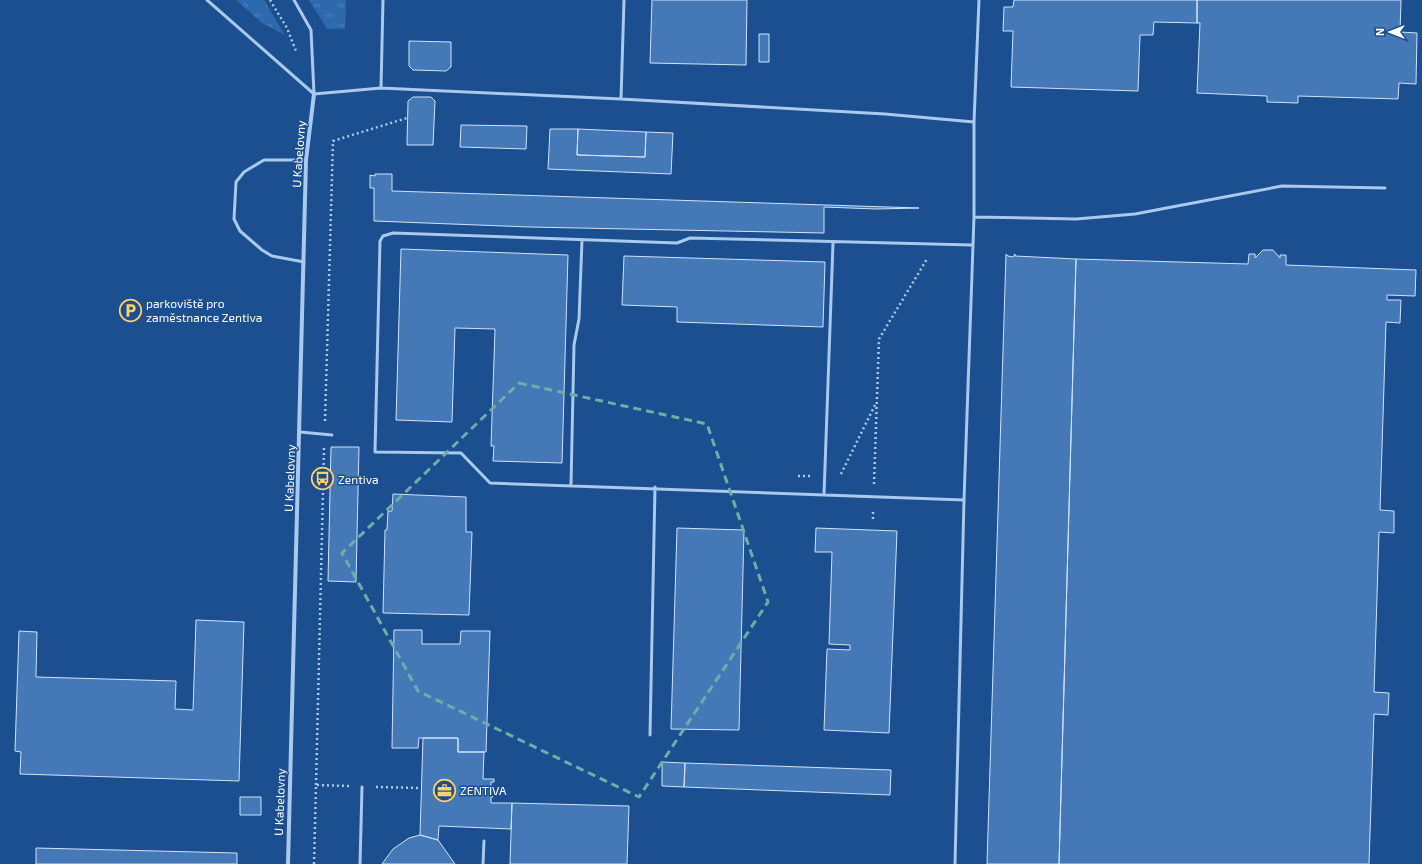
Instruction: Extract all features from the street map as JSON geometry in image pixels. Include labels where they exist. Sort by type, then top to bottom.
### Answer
[{"type":"street","name":"U Kabelovny","points":[[288,864],[306,160],[314,94]]},
{"type":"lane","points":[[207,0],[314,94],[381,88],[621,99],[884,114],[974,122]]},
{"type":"lane","points":[[294,0],[311,30],[314,94]]},
{"type":"lane","points":[[381,88],[383,0]]},
{"type":"lane","points":[[621,99],[624,0]]},
{"type":"lane","points":[[955,864],[964,500],[974,217],[974,122],[979,0]]},
{"type":"lane","points":[[304,262],[272,256],[262,250],[240,231],[234,219],[236,182],[244,172],[264,160],[306,160]]},
{"type":"lane","points":[[974,217],[1076,219],[1135,214],[1282,186],[1385,188]]},
{"type":"lane","points":[[964,500],[655,487],[490,483],[461,453],[375,452],[380,241],[383,236],[393,233],[677,243],[690,238],[833,243],[972,245]]},
{"type":"lane","points":[[571,485],[574,345],[580,319],[582,240]]},
{"type":"lane","points":[[824,495],[833,243]]},
{"type":"lane","points":[[300,432],[332,435]]},
{"type":"lane","points":[[650,735],[655,487]]},
{"type":"lane","points":[[360,864],[362,787]]},
{"type":"lane","points":[[483,864],[484,841]]},
{"type":"path","points":[[270,0],[287,28],[299,57]]},
{"type":"path","points":[[316,785],[333,141],[407,118]]},
{"type":"path","points":[[874,479],[879,339],[882,331],[930,254],[931,245]]},
{"type":"path","points":[[798,476],[840,477],[876,402]]},
{"type":"highlighted area","points":[[519,383],[707,424],[768,602],[639,797],[418,691],[342,553]]},
{"type":"green space","points":[[236,0],[264,0],[285,35],[262,23]]},
{"type":"green space","points":[[309,0],[346,0],[345,29],[327,29]]},
{"type":"building","points":[[652,0],[747,0],[746,65],[650,63]]},
{"type":"building","points":[[1014,0],[1197,0],[1197,23],[1154,22],[1153,35],[1140,35],[1138,91],[1011,87],[1013,31],[1003,31],[1004,7],[1013,7]]},
{"type":"building","points":[[1197,0],[1401,0],[1400,32],[1417,33],[1416,84],[1399,83],[1398,99],[1298,96],[1298,103],[1267,102],[1267,96],[1197,93],[1200,23],[1197,23]]},
{"type":"building","points":[[759,34],[769,34],[769,62],[759,62]]},
{"type":"building","points":[[409,41],[451,42],[451,67],[446,71],[413,70],[409,66]]},
{"type":"building","points":[[413,97],[431,97],[435,101],[433,145],[407,145],[408,101]]},
{"type":"building","points":[[461,125],[527,126],[526,149],[460,147]]},
{"type":"building","points":[[550,129],[578,129],[577,155],[645,157],[646,132],[673,133],[671,174],[548,169]]},
{"type":"building","points":[[578,129],[646,132],[645,157],[577,155]]},
{"type":"building","points":[[375,174],[392,174],[392,191],[919,208],[876,209],[824,207],[824,233],[529,227],[374,221],[374,188],[370,188],[370,175],[375,176]]},
{"type":"building","points":[[401,249],[568,255],[562,463],[493,461],[494,446],[491,446],[495,329],[455,328],[452,422],[396,420]]},
{"type":"building","points":[[1263,250],[1273,250],[1280,258],[1280,255],[1286,255],[1286,265],[1416,270],[1415,296],[1387,295],[1387,300],[1401,300],[1400,323],[1386,322],[1380,510],[1394,511],[1394,533],[1379,532],[1374,692],[1389,693],[1388,715],[1374,714],[1369,864],[1059,864],[1076,259],[1248,264],[1249,254],[1255,254],[1255,258]]},
{"type":"building","points":[[1006,254],[1013,257],[1015,254],[1015,256],[1076,259],[1059,864],[987,864]]},
{"type":"building","points":[[624,256],[825,262],[823,327],[677,322],[677,307],[622,305]]},
{"type":"building","points":[[331,447],[359,447],[356,582],[328,581]]},
{"type":"building","points":[[393,494],[466,497],[466,532],[472,532],[469,615],[383,613],[385,530],[387,530],[388,511],[392,511]]},
{"type":"building","points":[[677,528],[744,530],[739,730],[671,729]]},
{"type":"building","points":[[816,528],[897,531],[889,733],[824,730],[827,649],[850,650],[850,645],[829,644],[832,552],[815,552]]},
{"type":"building","points":[[196,620],[244,622],[239,781],[20,774],[21,752],[15,751],[19,631],[37,632],[36,677],[176,681],[175,709],[193,710]]},
{"type":"building","points":[[394,630],[422,630],[422,644],[460,644],[461,631],[490,631],[486,752],[458,752],[458,738],[419,738],[418,748],[392,748]]},
{"type":"building","points":[[423,738],[458,738],[458,752],[484,752],[483,779],[494,779],[494,782],[491,782],[491,795],[493,797],[491,797],[491,803],[512,803],[511,829],[439,826],[438,840],[420,835]]},
{"type":"building","points":[[662,762],[685,763],[684,787],[662,786]]},
{"type":"building","points":[[685,763],[891,770],[890,795],[684,787]]},
{"type":"building","points":[[240,797],[261,797],[261,815],[240,815]]},
{"type":"building","points":[[512,803],[629,806],[627,864],[510,864]]},
{"type":"building","points":[[420,835],[438,840],[455,864],[382,864],[393,849],[409,838]]},
{"type":"building","points":[[36,848],[237,853],[237,864],[36,864]]},
{"type":"place","name":"parkoviště pro zaměstnance Zentiva","points":[[130,310]]},
{"type":"place","name":"Zentiva","points":[[323,479]]},
{"type":"place","name":"ZENTIVA","points":[[444,790]]}]
